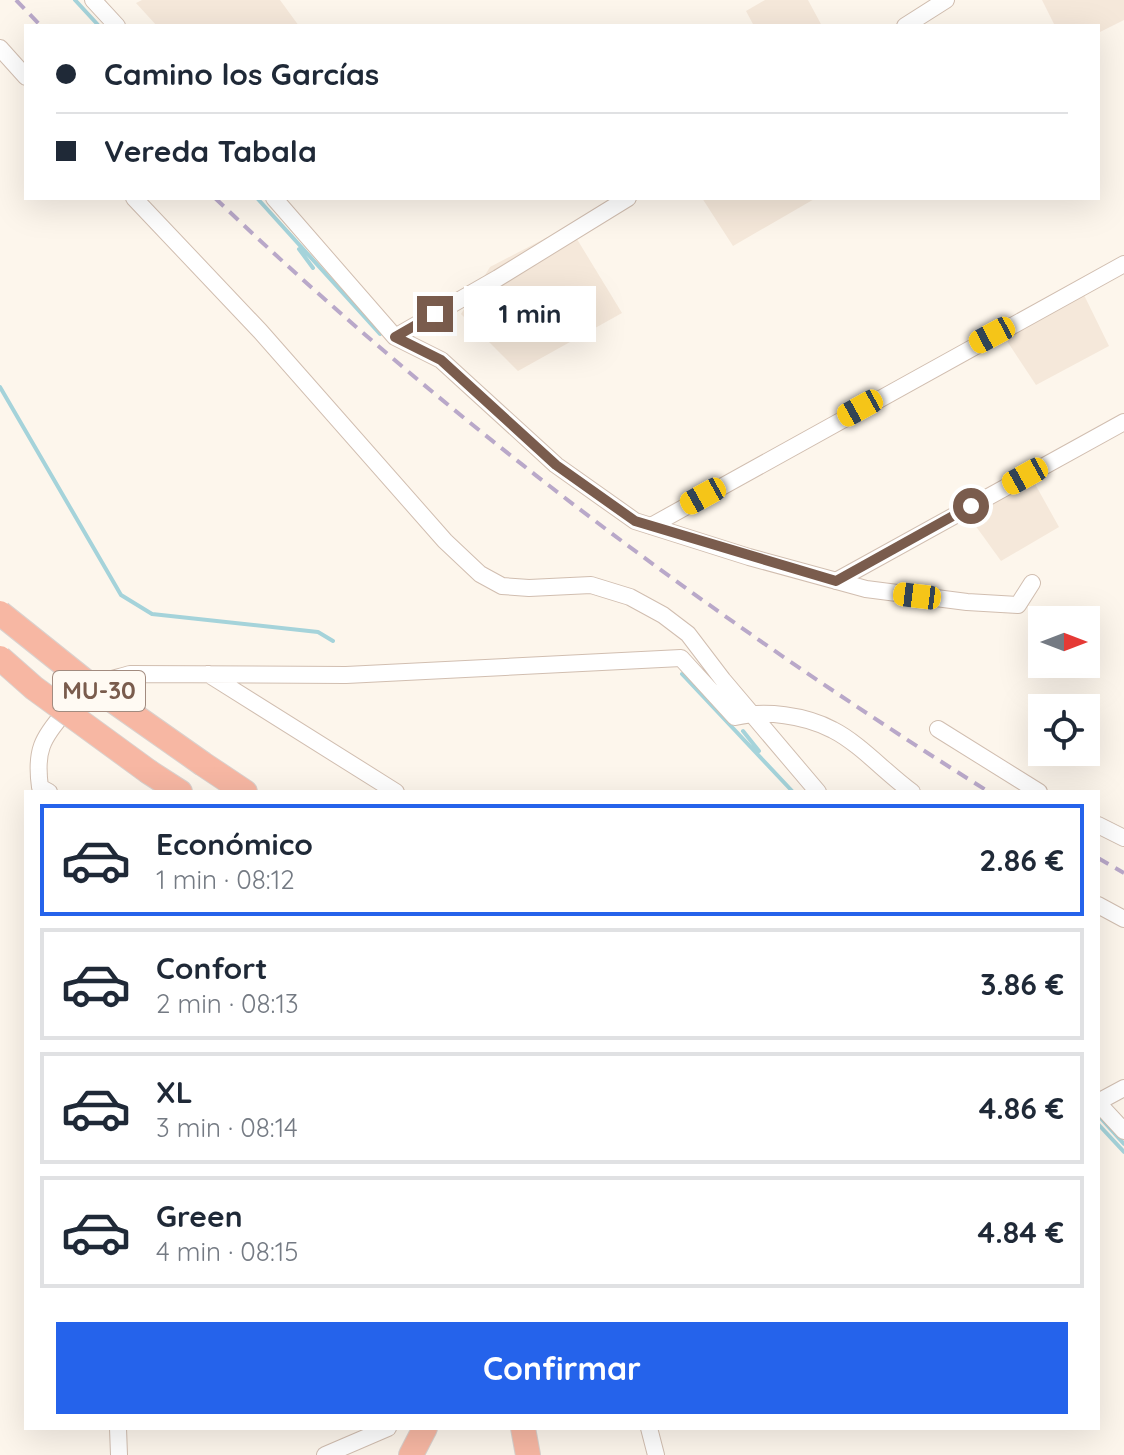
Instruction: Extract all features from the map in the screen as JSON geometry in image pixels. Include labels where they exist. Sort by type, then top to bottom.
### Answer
[{"type":"highway","name":"MU-30","points":[[0,613],[85,681],[240,788]]},
{"type":"highway","name":"MU-30","points":[[0,658],[34,688],[177,790]]},
{"type":"highway","points":[[411,1455],[424,1430]]},
{"type":"highway","points":[[523,1430],[528,1455]]},
{"type":"street","points":[[93,0],[115,24]]},
{"type":"street","points":[[908,24],[946,0]]},
{"type":"street","points":[[0,48],[24,75]]},
{"type":"street","points":[[136,200],[260,331],[445,541],[480,574],[502,586],[591,585],[637,600],[663,615],[688,634],[816,790]]},
{"type":"street","points":[[276,200],[395,337],[441,360],[556,465],[635,521],[866,589],[1018,605],[1032,583]]},
{"type":"street","points":[[395,337],[625,200]]},
{"type":"street","points":[[651,526],[1124,264]]},
{"type":"street","points":[[836,581],[1124,422]]},
{"type":"street","points":[[45,790],[40,787],[38,767],[41,746],[50,730],[82,693],[103,682],[130,674],[346,675],[681,658],[735,717],[751,713],[783,716],[833,730],[909,790]]},
{"type":"street","points":[[207,673],[393,790]]},
{"type":"street","points":[[938,729],[1036,790]]},
{"type":"street","points":[[1100,826],[1124,838]]},
{"type":"street","points":[[1100,906],[1124,919]]},
{"type":"street","points":[[1100,1101],[1124,1088]]},
{"type":"street","points":[[1100,1104],[1124,1131]]},
{"type":"street","points":[[118,1430],[119,1455]]},
{"type":"street","points":[[325,1455],[383,1430]]},
{"type":"street","points":[[650,1430],[656,1455]]},
{"type":"shaded area","points":[[142,0],[280,0],[298,24],[155,24],[136,3]]},
{"type":"shaded area","points":[[765,0],[808,0],[821,24],[753,24],[746,11]]},
{"type":"shaded area","points":[[1042,0],[1124,0],[1124,20],[1100,32],[1100,24],[1054,24]]},
{"type":"shaded area","points":[[703,200],[813,200],[733,246]]},
{"type":"shaded area","points":[[569,226],[622,313],[518,371],[461,314],[490,267]]},
{"type":"shaded area","points":[[1084,295],[1109,346],[1036,385],[1005,338]]},
{"type":"shaded area","points":[[1030,475],[1059,527],[1001,561],[962,507]]},
{"type":"waterway","points":[[75,0],[97,24]]},
{"type":"waterway","points":[[259,200],[380,334]]},
{"type":"waterway","points":[[299,249],[313,268]]},
{"type":"waterway","points":[[0,387],[121,595],[152,614],[318,632],[333,641]]},
{"type":"waterway","points":[[682,674],[791,790]]},
{"type":"waterway","points":[[743,731],[759,751]]},
{"type":"waterway","points":[[1100,1117],[1124,1144]]},
{"type":"waterway","points":[[1100,1126],[1124,1152]]},
{"type":"railway","points":[[16,0],[39,24]]},
{"type":"railway","points":[[217,200],[397,362],[587,514],[784,658],[986,790]]},
{"type":"railway","points":[[1100,859],[1124,873]]},
{"type":"route","points":[[435,314],[395,337],[441,360],[556,465],[635,521],[836,581],[971,506]]}]
